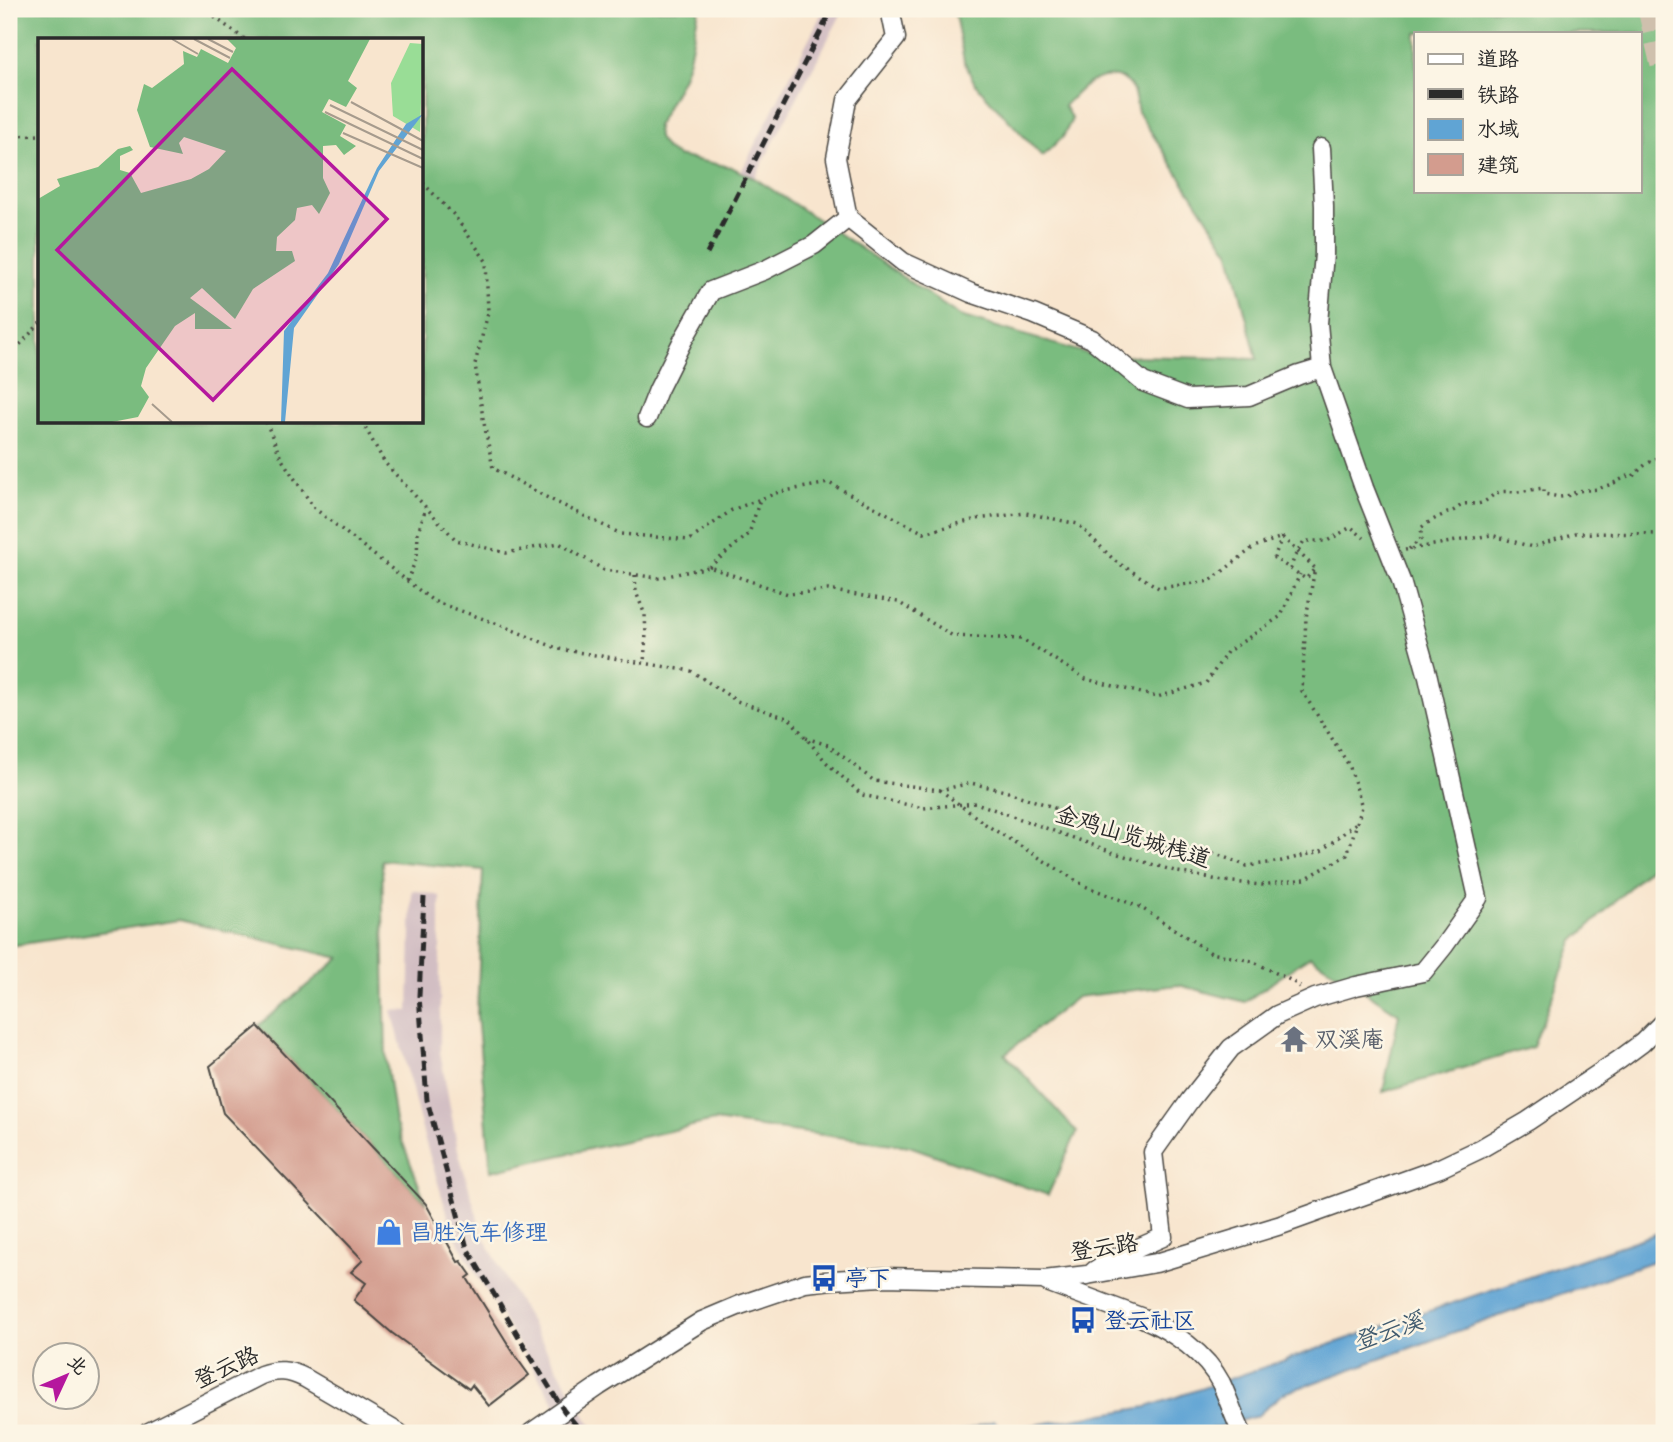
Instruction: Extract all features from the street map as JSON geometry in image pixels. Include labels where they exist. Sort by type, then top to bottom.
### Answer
[{"type":"street","points":[[890,9],[896,38],[848,100],[836,158],[848,218],[904,262],[971,293],[1033,314],[1092,339],[1143,382],[1188,400],[1249,396],[1322,368]]},
{"type":"street","points":[[1087,1275],[1115,1258],[1163,1237],[1153,1152],[1231,1048],[1276,1015],[1315,998],[1423,972],[1478,898],[1428,677],[1401,580],[1364,488],[1322,368],[1318,323],[1324,254],[1321,148]]},
{"type":"street","points":[[647,418],[673,360],[711,291],[765,270],[814,245],[848,218]]},
{"type":"street","name":"登云路","points":[[531,1433],[702,1321],[805,1283],[882,1277],[1044,1280],[1156,1263],[1280,1225],[1440,1168],[1480,1149],[1539,1114],[1642,1043],[1664,1021]]},
{"type":"street","points":[[1044,1280],[1156,1324],[1180,1339],[1211,1369],[1220,1382],[1240,1428]]},
{"type":"street","name":"登云路","points":[[147,1433],[261,1375],[283,1370],[305,1378],[399,1433]]},
{"type":"path","points":[[203,9],[243,38]]},
{"type":"path","points":[[9,139],[13,136],[38,135]]},
{"type":"path","points":[[424,184],[454,215],[486,261],[488,313],[475,364],[493,468],[548,499],[621,534],[690,540],[732,510],[779,492],[829,483],[924,533],[976,519],[1026,513],[1078,524],[1115,561],[1159,589],[1210,581],[1254,547],[1282,537]]},
{"type":"path","points":[[9,350],[14,351],[38,325]]},
{"type":"path","name":"金鸡山览城栈道","points":[[267,424],[281,458],[314,508],[433,601],[559,649],[691,671],[737,701],[790,719],[826,762],[862,795],[923,808],[976,803],[1118,854],[1178,872],[1223,881],[1262,885],[1305,879],[1347,855],[1362,807],[1350,767],[1302,691],[1306,618],[1315,568]]},
{"type":"path","points":[[363,424],[386,463],[456,541],[506,553],[559,542],[604,570],[659,578],[709,567],[749,534],[760,499]]},
{"type":"path","points":[[1407,550],[1421,539],[1421,528],[1425,524],[1467,503],[1481,503],[1501,492],[1529,489],[1544,488],[1544,494],[1560,497],[1578,491],[1598,489],[1633,476],[1664,454]]},
{"type":"path","points":[[407,581],[417,557],[418,533],[426,507]]},
{"type":"path","points":[[1290,569],[1304,541],[1327,541],[1351,527],[1374,545],[1386,542],[1401,551],[1491,535],[1532,547],[1576,533],[1664,534]]},
{"type":"path","points":[[1282,537],[1315,568],[1306,579],[1274,558],[1282,537]]},
{"type":"path","points":[[709,567],[788,594],[828,590],[898,602],[953,636],[1022,639],[1086,679],[1157,697],[1206,682],[1227,652],[1281,616],[1300,574]]},
{"type":"path","points":[[635,575],[636,592],[645,615],[644,663]]},
{"type":"path","points":[[806,738],[828,745],[874,781],[940,790],[971,783],[1050,806],[1129,843],[1213,853],[1247,866],[1321,851],[1356,823]]},
{"type":"path","points":[[940,790],[988,826],[1085,886],[1140,907],[1211,953],[1252,961],[1292,981],[1315,998]]},
{"type":"shaded area","points":[[824,9],[844,9],[714,255],[700,253]]},
{"type":"shaded area","points":[[412,890],[440,896],[440,1052],[458,1150],[482,1233],[587,1419],[599,1433],[564,1433],[554,1402],[453,1232],[424,1137],[392,1010],[409,1011]]},
{"type":"green space","points":[[9,9],[699,9],[682,79],[657,126],[658,138],[666,149],[677,156],[731,167],[756,179],[960,316],[1092,355],[1257,359],[1230,253],[1138,112],[1130,85],[1120,78],[1108,76],[1094,80],[1081,89],[1064,106],[1072,119],[1063,137],[1042,156],[975,84],[964,61],[954,9],[1664,9],[1664,854],[1573,942],[1533,1047],[1383,1092],[1399,1014],[1310,956],[1245,1002],[1178,985],[1077,997],[1005,1054],[1077,1132],[1048,1195],[909,1146],[714,1121],[491,1171],[477,1015],[483,870],[382,860],[386,1060],[395,1122],[426,1204],[258,1026],[340,958],[179,920],[9,946]]},
{"type":"water","name":"登云溪","points":[[1664,1231],[1664,1257],[1282,1394],[1257,1416],[1197,1433],[957,1433],[994,1421],[1003,1430],[1147,1407]]},
{"type":"building","name":"昌胜汽车修理","points":[[258,1026],[426,1204],[458,1262],[461,1261],[471,1275],[467,1278],[529,1375],[489,1406],[472,1385],[469,1389],[392,1333],[354,1300],[366,1283],[351,1272],[363,1260],[223,1113],[210,1066]]},
{"type":"tunnel","points":[[1649,9],[1664,74]]},
{"type":"railway","points":[[707,254],[832,9]]},
{"type":"railway","points":[[424,897],[419,996],[427,1100],[467,1248],[564,1411],[583,1433]]},
{"type":"place","name":"双溪庵","points":[[1294,1039]]},
{"type":"place","name":"昌胜汽车修理","points":[[389,1232]]},
{"type":"place","name":"亭下","points":[[824,1278]]},
{"type":"place","name":"登云社区","points":[[1083,1320]]}]
